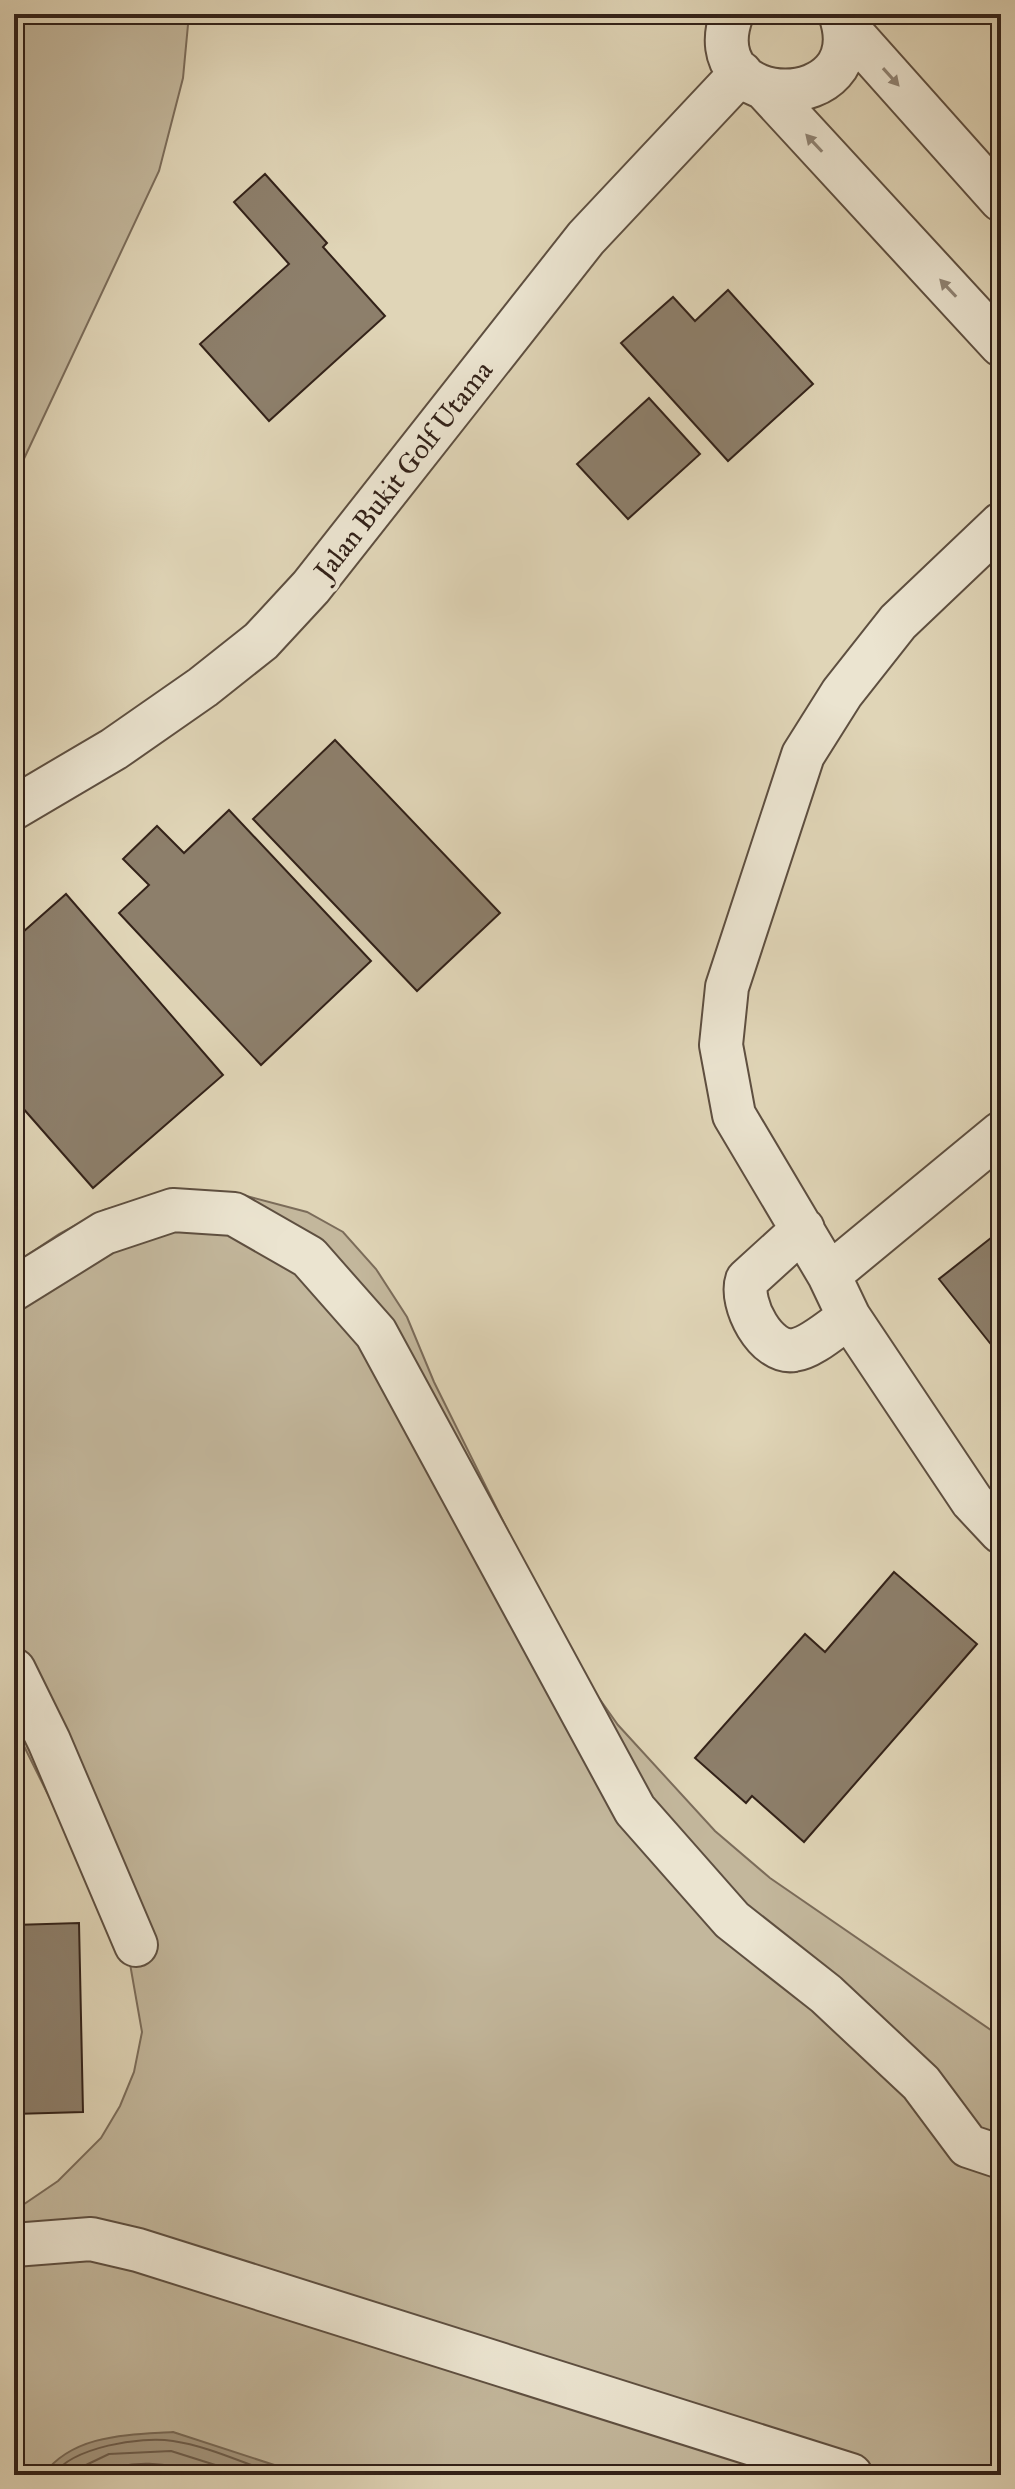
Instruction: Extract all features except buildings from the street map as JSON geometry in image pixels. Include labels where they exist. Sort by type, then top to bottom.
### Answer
[{"type":"street","points":[[732,14],[727,41],[731,58],[1001,345]]},
{"type":"street","points":[[754,82],[790,93],[823,79],[842,47],[841,18]]},
{"type":"street","points":[[841,18],[1001,200]]},
{"type":"street","name":"Jalan Bukit Golf Utama","points":[[14,808],[114,749],[261,641],[311,587],[586,238],[754,82]]},
{"type":"street","points":[[1001,524],[898,622],[842,693],[803,755],[727,987],[721,1045],[734,1115],[803,1229],[849,1317],[972,1501],[1001,1532]]},
{"type":"street","points":[[829,1275],[1001,1133]]},
{"type":"street","points":[[14,1289],[104,1233],[173,1210],[234,1214],[309,1257],[376,1333],[635,1810],[732,1920],[826,1994],[921,2083],[968,2146],[1001,2157]]},
{"type":"street","points":[[803,1229],[747,1280],[743,1292],[748,1309],[760,1330],[781,1350],[796,1351],[849,1317]]},
{"type":"street","points":[[14,1670],[49,1741],[136,1945]]},
{"type":"street","points":[[14,2245],[91,2239],[138,2250],[851,2475]]},
{"type":"shaded area","points":[[14,14],[189,14],[183,78],[159,171],[14,480]]},
{"type":"shaded area","points":[[173,1191],[239,1194],[307,1212],[343,1232],[376,1269],[407,1317],[434,1382],[572,1660],[618,1725],[715,1831],[770,1878],[1001,2037],[1001,2475],[14,2475],[14,2211],[58,2181],[101,2138],[120,2106],[134,2072],[142,2032],[129,1958],[14,1726],[14,1264],[59,1234],[104,1210]]},
{"type":"water","points":[[173,2432],[305,2475],[43,2475],[55,2462],[85,2444],[120,2436]]}]
